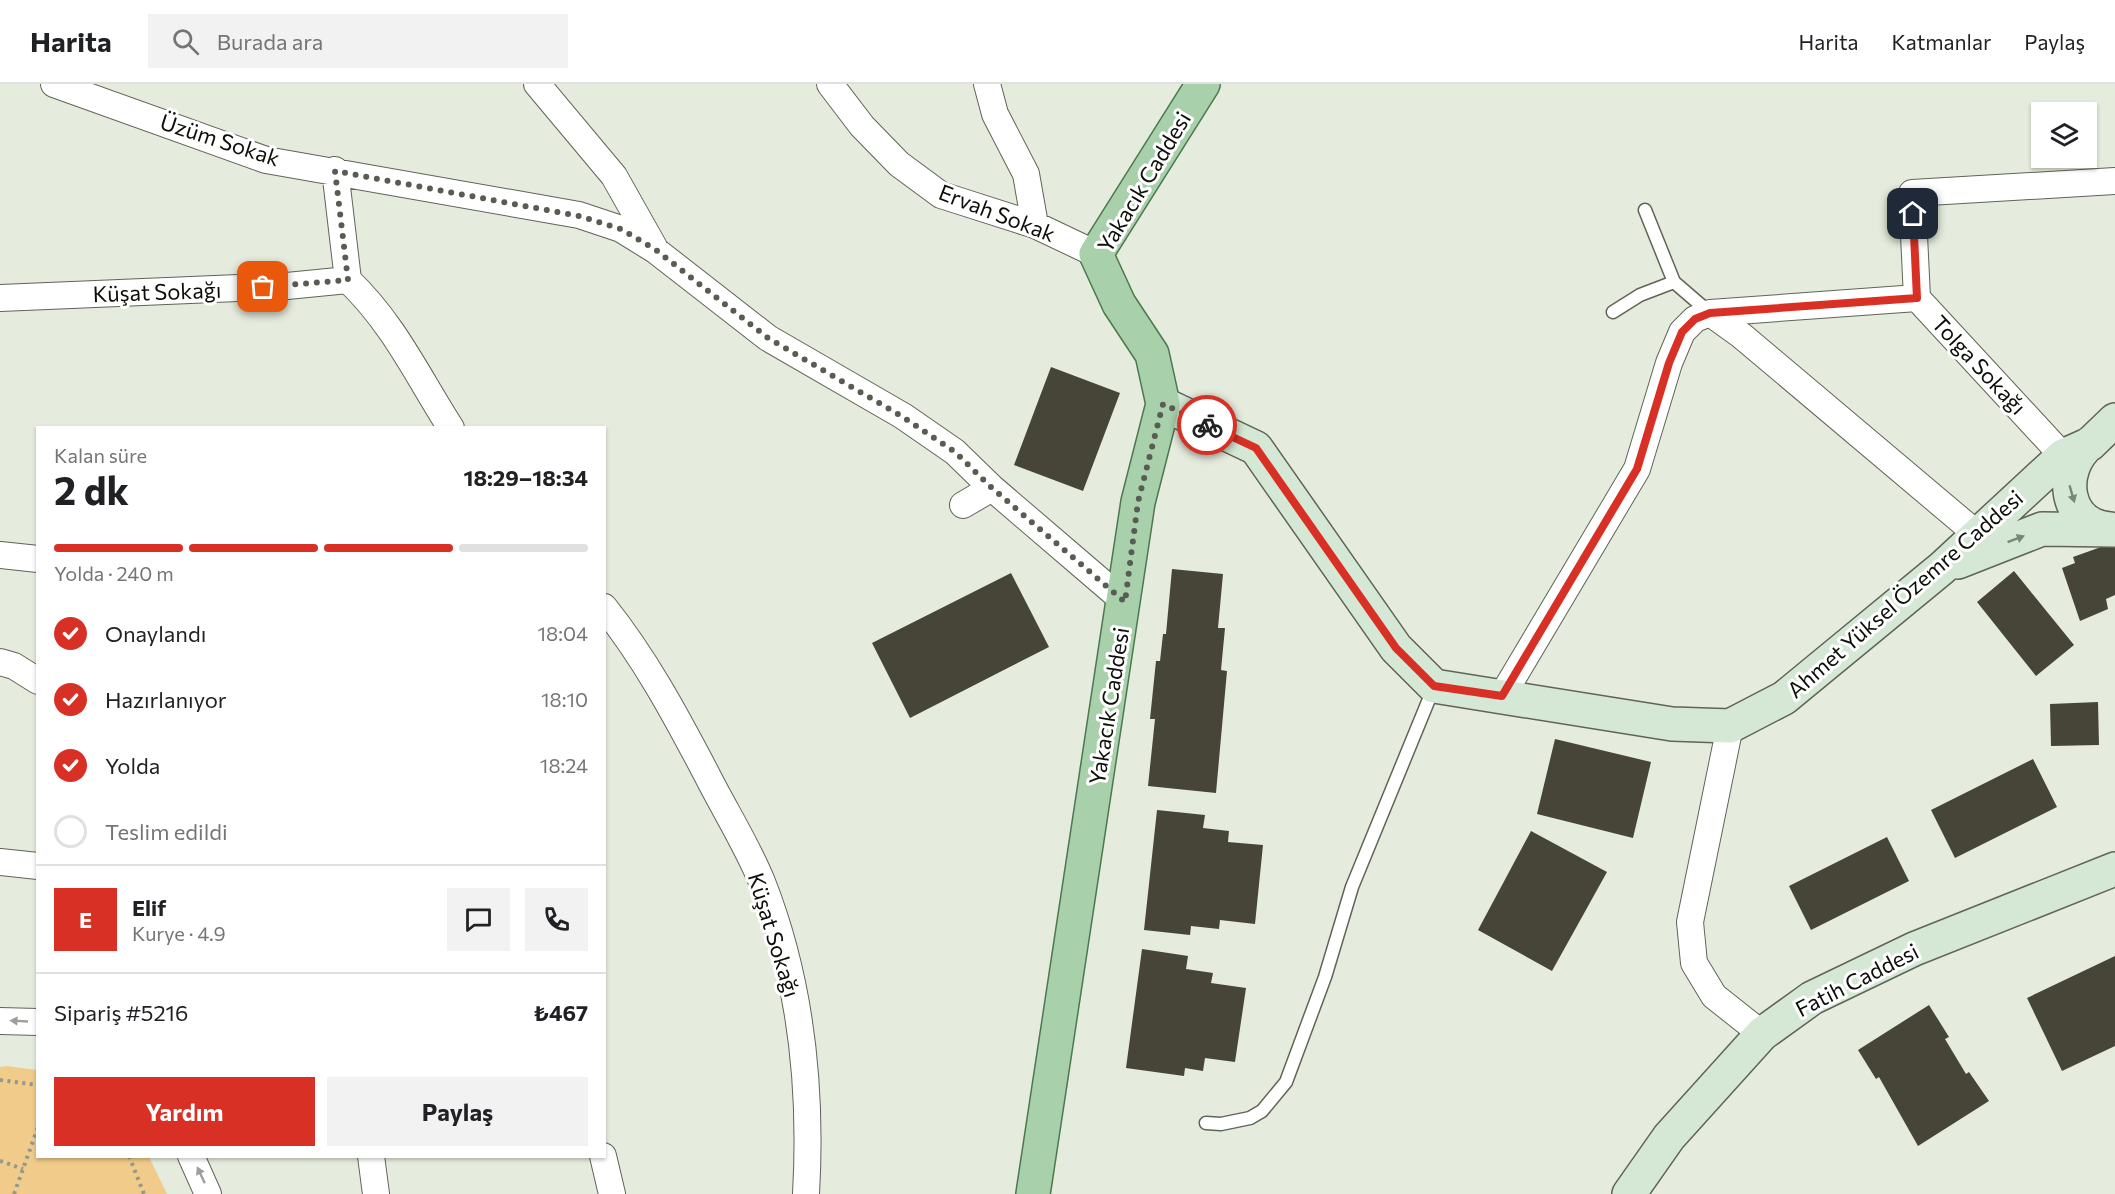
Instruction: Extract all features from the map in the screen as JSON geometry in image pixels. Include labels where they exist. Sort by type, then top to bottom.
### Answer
[{"type":"main road","name":"Yakacık Caddesi","points":[[1033,1194],[1125,602],[1138,502],[1163,404],[1152,354],[1119,304],[1096,254],[1203,84]]},
{"type":"street","name":"Üzüm Sokak","points":[[54,84],[266,160],[579,216],[621,229],[656,250],[768,338],[903,417],[955,452],[992,488],[1125,602]]},
{"type":"street","points":[[537,84],[614,176],[656,250]]},
{"type":"street","name":"Ervah Sokak","points":[[830,84],[862,126],[899,164],[941,195],[1035,225],[1096,254]]},
{"type":"street","points":[[987,84],[996,114],[1026,174],[1035,225]]},
{"type":"street","points":[[335,171],[348,280],[372,304],[394,332],[450,426]]},
{"type":"street","name":"Tolga Sokağı","points":[[2089,445],[1917,298],[1912,193],[2115,181]]},
{"type":"street","name":"Küşat Sokağı","points":[[0,298],[287,286],[348,280]]},
{"type":"street","points":[[1502,696],[1637,469],[1669,363],[1682,332],[1695,319],[1710,313],[1917,298]]},
{"type":"street","points":[[1710,313],[1742,336],[1978,535]]},
{"type":"street","points":[[1163,404],[1256,448],[1396,648],[1434,686]]},
{"type":"street","name":"Ahmet Yüksel Özemre Caddesi","points":[[1434,686],[1672,724],[1730,726],[1784,698],[2089,445],[2115,420]]},
{"type":"street","points":[[2089,445],[2079,454],[2071,467],[2068,483],[2071,498],[2078,512],[2089,522],[2115,530]]},
{"type":"street","points":[[963,505],[992,488]]},
{"type":"street","points":[[1942,568],[2042,529],[2115,530]]},
{"type":"street","points":[[0,555],[36,559]]},
{"type":"street","name":"Küşat Sokağı","points":[[606,610],[630,640],[687,736],[762,881],[790,970],[803,1047],[809,1142],[806,1194]]},
{"type":"street","points":[[0,662],[14,666],[36,680]]},
{"type":"street","points":[[1730,726],[1690,922],[1694,963],[1714,996],[1762,1034]]},
{"type":"street","points":[[0,862],[36,866]]},
{"type":"street","name":"Fatih Caddesi","points":[[1629,1194],[1669,1137],[1762,1034],[1812,998],[1914,949],[2115,869]]},
{"type":"street","points":[[0,1021],[36,1022]]},
{"type":"street","points":[[192,1158],[208,1194]]},
{"type":"street","points":[[371,1158],[376,1194]]},
{"type":"street","points":[[603,1158],[612,1194]]},
{"type":"lane","points":[[1645,210],[1674,282],[1710,313]]},
{"type":"lane","points":[[1613,312],[1640,295],[1674,282]]},
{"type":"lane","points":[[1206,1123],[1221,1124],[1250,1118],[1262,1111],[1286,1082],[1325,977],[1352,887],[1434,686]]},
{"type":"path","points":[[0,1080],[36,1085]]},
{"type":"path","points":[[14,1194],[36,1133]]},
{"type":"path","points":[[130,1158],[144,1194]]},
{"type":"path","points":[[0,1161],[23,1169]]},
{"type":"shaded area","points":[[0,1067],[36,1070],[36,1158],[149,1158],[167,1194],[0,1194]]},
{"type":"building","points":[[1051,367],[1120,393],[1083,491],[1014,465]]},
{"type":"building","points":[[2115,542],[2115,595],[2106,599],[2108,609],[2080,621],[2062,568],[2075,563],[2073,557]]},
{"type":"building","points":[[1172,569],[1223,574],[1218,628],[1225,628],[1221,670],[1227,671],[1216,793],[1148,786],[1155,719],[1150,719],[1156,661],[1160,661],[1163,634],[1166,634]]},
{"type":"building","points":[[2014,571],[2074,645],[2036,676],[1977,602]]},
{"type":"building","points":[[1011,573],[1049,647],[910,718],[872,643]]},
{"type":"building","points":[[2098,702],[2099,745],[2051,746],[2050,704]]},
{"type":"building","points":[[1555,739],[1651,762],[1633,838],[1537,814]]},
{"type":"building","points":[[2033,759],[2057,807],[1955,858],[1931,810]]},
{"type":"building","points":[[1157,810],[1205,815],[1203,828],[1229,831],[1228,842],[1263,845],[1255,924],[1220,920],[1219,929],[1191,926],[1190,935],[1144,930]]},
{"type":"building","points":[[1531,831],[1607,872],[1552,971],[1478,930]]},
{"type":"building","points":[[1887,837],[1909,881],[1811,930],[1789,886]]},
{"type":"building","points":[[1142,949],[1188,956],[1186,969],[1213,973],[1211,983],[1246,988],[1235,1062],[1205,1058],[1203,1071],[1185,1068],[1184,1076],[1126,1068]]},
{"type":"building","points":[[2115,956],[2115,1046],[2062,1071],[2027,998]]},
{"type":"building","points":[[1929,1005],[1949,1037],[1945,1039],[1966,1074],[1969,1072],[1989,1101],[1918,1146],[1879,1077],[1876,1079],[1858,1050]]},
{"type":"way so far","points":[[263,287],[348,280],[335,171],[579,216],[621,229],[656,250],[768,338],[903,417],[955,452],[992,488],[1125,602],[1138,502],[1163,404],[1207,425]]},
{"type":"route","points":[[1207,425],[1256,448],[1396,648],[1434,686],[1502,696],[1637,469],[1669,363],[1682,332],[1695,319],[1710,313],[1917,298],[1913,214]]}]
